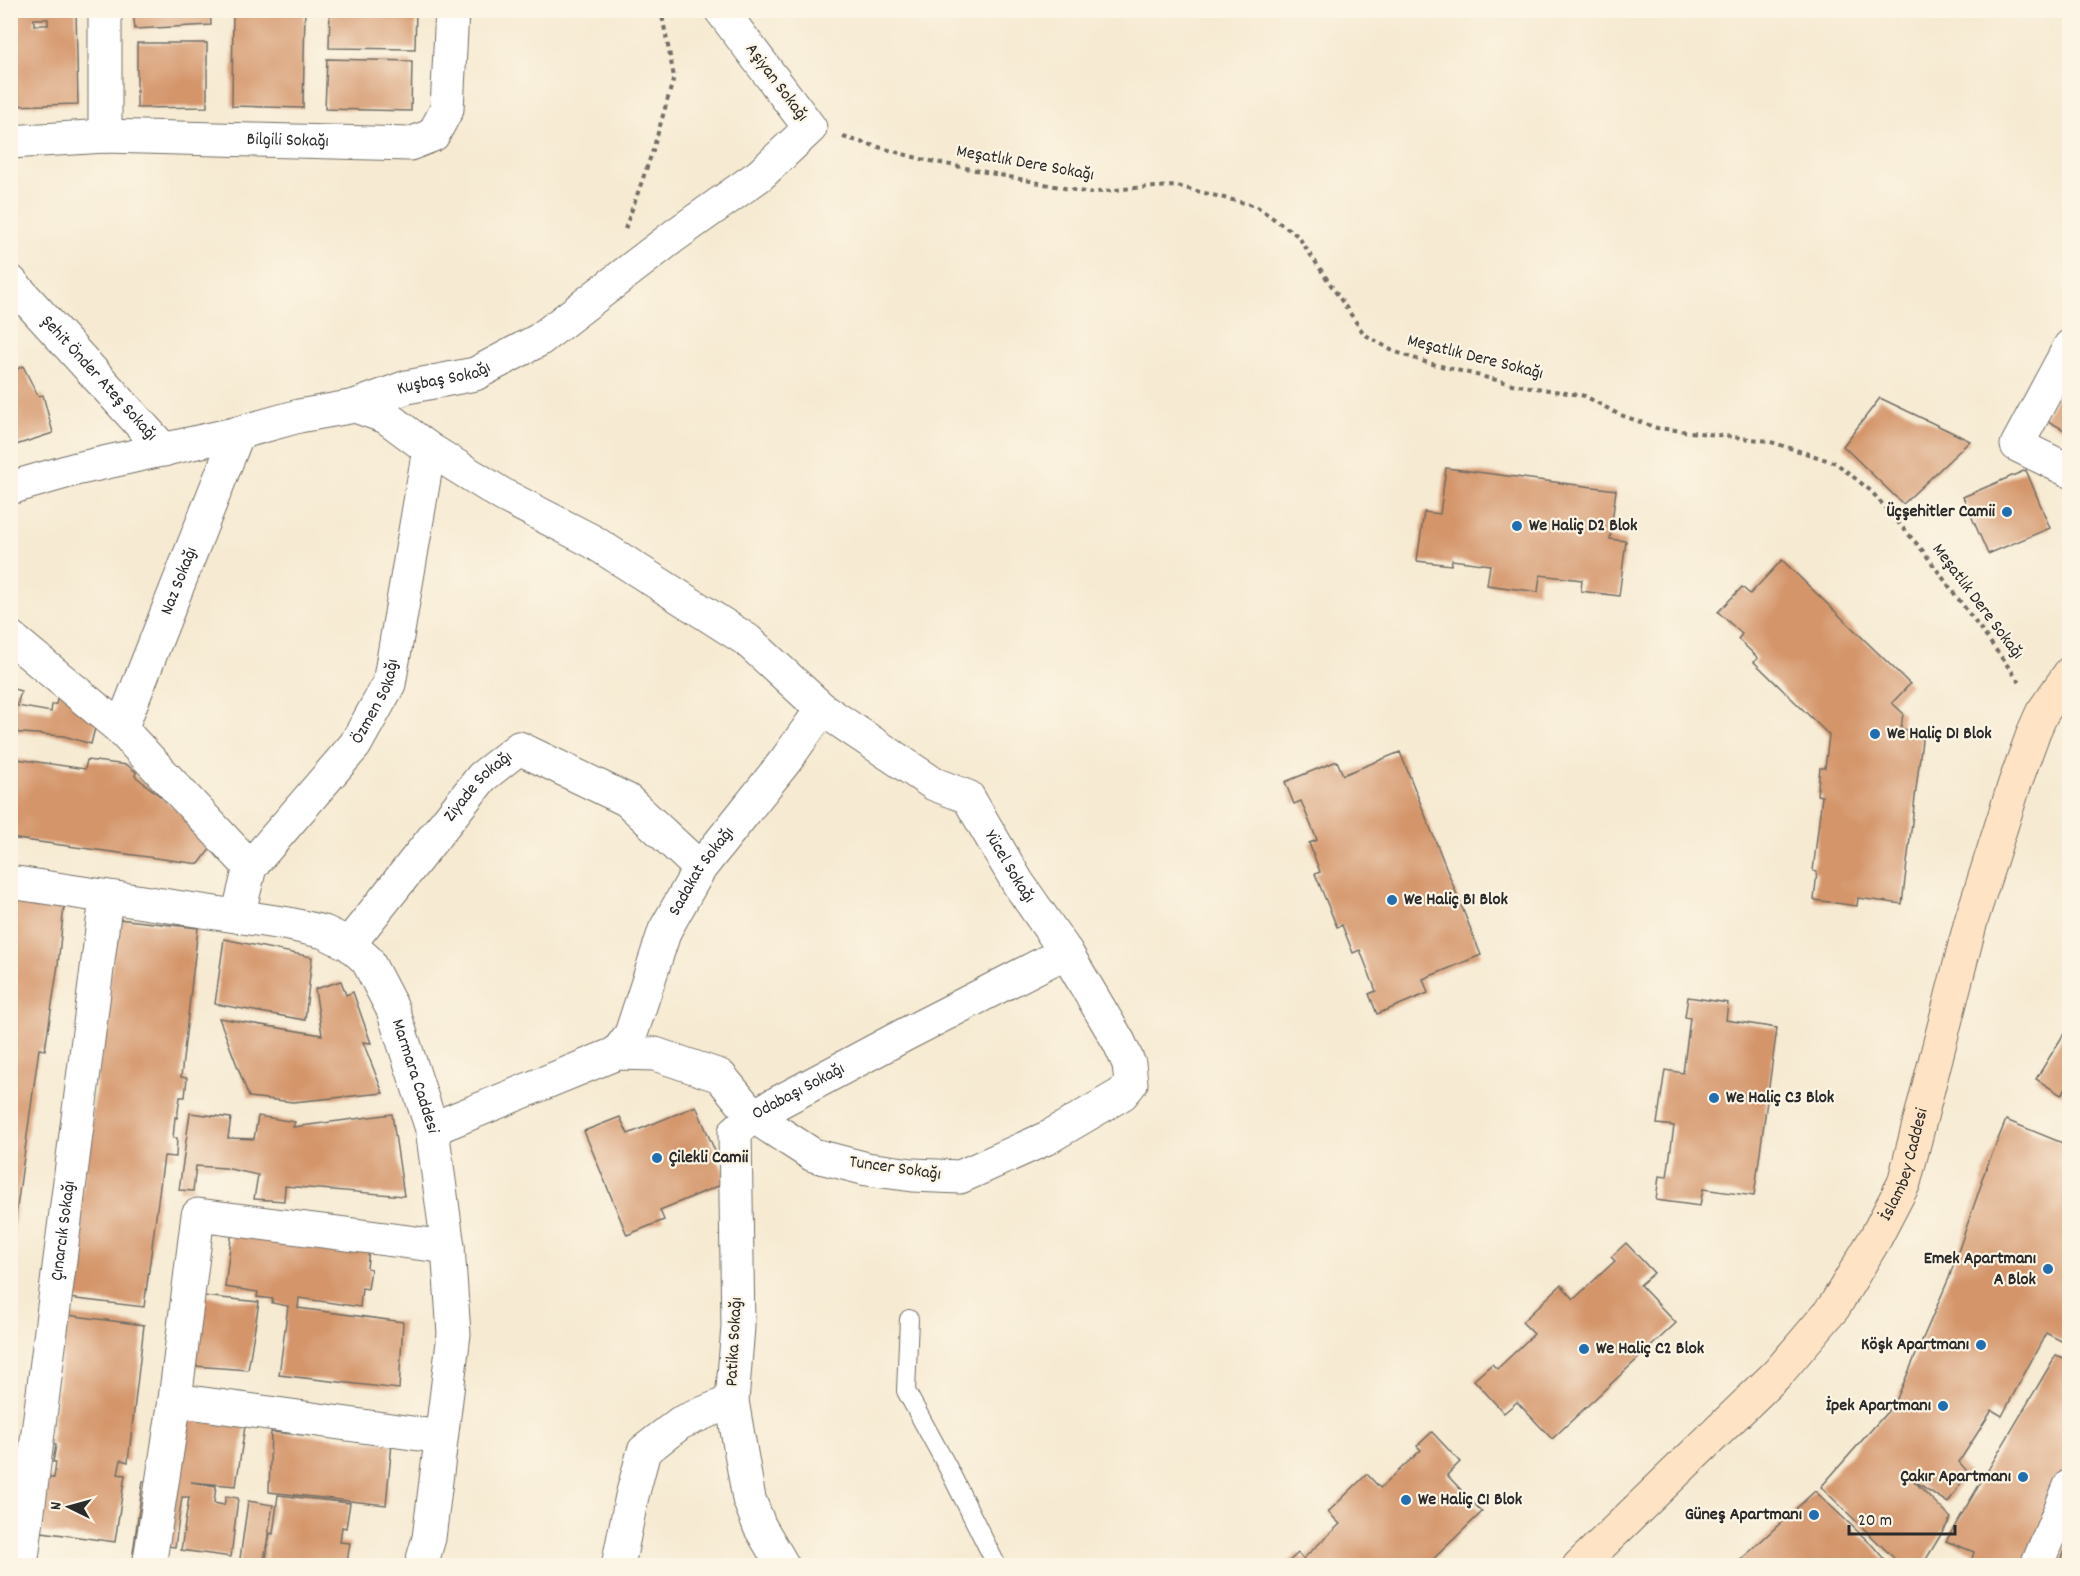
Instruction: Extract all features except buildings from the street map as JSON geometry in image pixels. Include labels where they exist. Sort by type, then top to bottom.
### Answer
[{"type":"main road","name":"İslambey Caddesi","points":[[1579,1566],[1778,1373],[1834,1307],[1876,1237],[1904,1183],[1928,1098],[1971,921],[2014,786],[2042,713],[2070,673]]},
{"type":"street","points":[[105,10],[105,136]]},
{"type":"street","name":"Bilgili Sokağı","points":[[10,142],[105,136],[410,144],[433,135],[447,109],[452,10]]},
{"type":"street","name":"Aşiyan Sokağı","points":[[721,10],[810,128]]},
{"type":"street","name":"Kuşbaş Sokağı","points":[[10,488],[76,469],[238,433],[299,416],[355,406],[407,387],[475,374],[538,340],[674,236],[760,175],[810,128]]},
{"type":"street","name":"Şehit Önder Ateş Sokağı","points":[[10,281],[164,450]]},
{"type":"street","points":[[2070,346],[2017,446],[2070,471]]},
{"type":"street","name":"Yücel Sokağı","points":[[355,406],[386,417],[429,449],[503,495],[592,541],[747,640],[822,709],[934,784],[968,797],[1018,883],[1066,952],[1119,1041],[1129,1064],[1131,1083]]},
{"type":"street","name":"Naz Sokağı","points":[[121,729],[238,433]]},
{"type":"street","name":"Özmen Sokağı","points":[[238,916],[250,867],[355,745],[389,684],[429,449]]},
{"type":"street","points":[[10,637],[121,729],[250,867]]},
{"type":"street","name":"Sadakat Sokağı","points":[[617,1053],[631,1034],[665,930],[700,868],[786,760],[822,709]]},
{"type":"street","name":"Ziyade Sokağı","points":[[349,944],[482,777],[519,748],[627,800],[700,868]]},
{"type":"street","name":"Marmara Caddesi","points":[[10,882],[289,924],[324,932],[349,944],[367,960],[393,1010],[432,1129],[448,1247],[454,1334],[429,1538],[421,1566]]},
{"type":"street","name":"Çınarcık Sokağı","points":[[21,1566],[106,898]]},
{"type":"street","name":"Odabaşı Sokağı","points":[[432,1129],[617,1053],[655,1054],[720,1076],[753,1116],[1066,952]]},
{"type":"street","name":"Tuncer Sokağı","points":[[753,1116],[813,1155],[867,1169],[913,1175],[960,1177],[1047,1138],[1122,1094],[1131,1083]]},
{"type":"street","name":"Patika Sokağı","points":[[753,1116],[735,1132],[738,1327],[732,1401],[749,1498],[760,1527],[783,1566]]},
{"type":"street","points":[[149,1566],[175,1400],[198,1215],[448,1247]]},
{"type":"street","points":[[175,1400],[441,1437]]},
{"type":"street","points":[[618,1566],[644,1451],[680,1423],[732,1401]]},
{"type":"street","points":[[2037,1566],[2070,1486]]},
{"type":"lane","points":[[909,1319],[906,1391],[997,1566]]},
{"type":"path","points":[[621,238],[652,150],[674,77],[661,10]]},
{"type":"path","name":"Meşatlık Dere Sokağı","points":[[810,128],[921,159],[1089,193],[1177,186],[1256,206],[1298,236],[1364,334],[1393,351],[1425,362],[1512,384],[1585,396],[1618,414],[1657,428],[1768,441],[1836,463],[1871,491],[1923,551],[2042,713]]},
{"type":"place","name":"Üçşehitler Camii","points":[[2007,512]]},
{"type":"place","name":"We Haliç D2 Blok","points":[[1517,526]]},
{"type":"place","name":"We Haliç D1 Blok","points":[[1875,734]]},
{"type":"place","name":"We Haliç B1 Blok","points":[[1392,900]]},
{"type":"place","name":"We Haliç C3 Blok","points":[[1714,1098]]},
{"type":"place","name":"Çilekli Camii","points":[[657,1158]]},
{"type":"place","name":"Emek Apartmanı A Blok","points":[[2048,1269]]},
{"type":"place","name":"Köşk Apartmanı","points":[[1981,1345]]},
{"type":"place","name":"We Haliç C2 Blok","points":[[1584,1349]]},
{"type":"place","name":"İpek Apartmanı","points":[[1943,1406]]},
{"type":"place","name":"Çakır Apartmanı","points":[[2023,1477]]},
{"type":"place","name":"We Haliç C1 Blok","points":[[1406,1500]]},
{"type":"place","name":"Güneş Apartmanı","points":[[1814,1515]]}]
